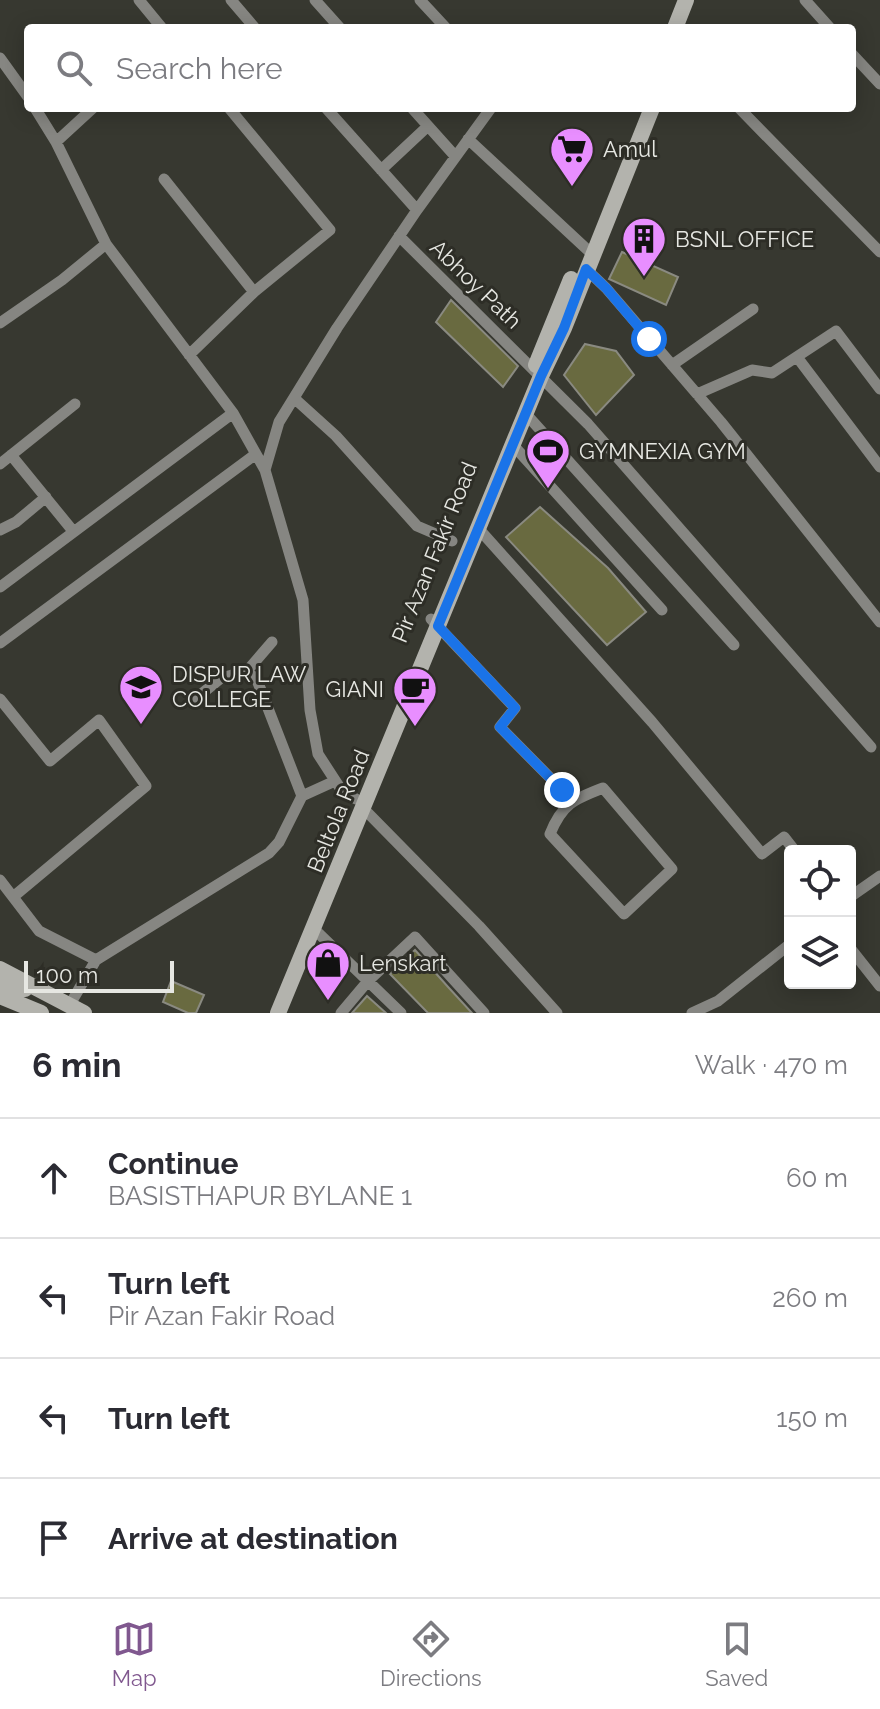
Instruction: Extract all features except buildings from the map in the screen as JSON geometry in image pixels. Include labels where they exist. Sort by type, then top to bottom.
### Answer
[{"type":"main road","points":[[677,24],[686,0]]},
{"type":"main road","points":[[687,24],[697,0]]},
{"type":"main road","name":"Pir Azan Fakir Road","points":[[268,1013],[360,803],[534,368],[564,328],[641,112]]},
{"type":"main road","name":"Pir Azan Fakir Road","points":[[587,257],[650,112]]},
{"type":"main road","name":"Pir Azan Fakir Road","points":[[434,622],[526,414],[534,368]]},
{"type":"main road","name":"Beltola Road","points":[[278,1013],[360,803]]},
{"type":"main road","points":[[0,969],[77,1009]]},
{"type":"main road","points":[[4,989],[39,990]]},
{"type":"main road","points":[[4,989],[38,1012]]},
{"type":"street","points":[[139,0],[159,24]]},
{"type":"street","points":[[231,0],[252,24]]},
{"type":"street","points":[[315,0],[336,24]]},
{"type":"street","points":[[420,0],[442,24]]},
{"type":"street","points":[[433,14],[439,0]]},
{"type":"street","points":[[805,0],[826,24]]},
{"type":"street","points":[[0,58],[24,91]]},
{"type":"street","points":[[856,58],[880,84]]},
{"type":"street","points":[[37,112],[56,142],[106,244],[233,413],[265,470],[303,600],[310,710],[318,754],[342,791],[360,803],[479,926],[557,1013]]},
{"type":"street","points":[[56,142],[89,112]]},
{"type":"street","points":[[189,355],[254,292],[330,230],[232,112]]},
{"type":"street","points":[[330,112],[417,210]]},
{"type":"street","points":[[416,112],[455,156]]},
{"type":"street","points":[[265,470],[279,422],[337,328],[488,112]]},
{"type":"street","points":[[743,112],[880,252]]},
{"type":"street","points":[[381,170],[428,126]]},
{"type":"street","points":[[468,139],[587,257],[606,288],[697,394],[880,622]]},
{"type":"street","points":[[164,179],[254,292]]},
{"type":"street","name":"Abhoy Path","points":[[399,236],[588,424],[871,747]]},
{"type":"street","points":[[1,320],[62,280],[106,244]]},
{"type":"street","points":[[672,365],[753,309]]},
{"type":"street","points":[[697,394],[752,370],[772,373],[836,331],[880,389]]},
{"type":"street","points":[[797,357],[880,467]]},
{"type":"street","points":[[294,398],[336,436],[417,526],[452,541]]},
{"type":"street","points":[[0,464],[75,404]]},
{"type":"street","points":[[0,587],[233,413]]},
{"type":"street","points":[[526,414],[734,645]]},
{"type":"street","points":[[513,445],[662,610]]},
{"type":"street","points":[[0,643],[256,454]]},
{"type":"street","points":[[11,455],[73,531]]},
{"type":"street","points":[[0,530],[16,522],[46,497]]},
{"type":"street","points":[[478,528],[652,722],[762,854],[784,837],[790,845]]},
{"type":"street","points":[[434,622],[515,708],[500,727],[572,800]]},
{"type":"street","points":[[194,700],[221,678],[247,671],[272,642]]},
{"type":"street","points":[[247,671],[257,680],[302,796]]},
{"type":"street","points":[[0,699],[50,761],[99,720],[146,786],[13,897]]},
{"type":"street","points":[[77,1009],[96,960],[269,853],[279,842],[302,796],[335,781]]},
{"type":"street","points":[[603,788],[672,869],[624,914],[550,834],[557,816],[572,800],[603,788]]},
{"type":"street","points":[[856,893],[880,876]]},
{"type":"street","points":[[0,880],[39,931],[96,960]]},
{"type":"street","points":[[313,928],[401,1013]]},
{"type":"street","points":[[341,1013],[368,981],[415,937],[484,1013]]},
{"type":"street","points":[[692,1013],[718,1001],[784,949]]},
{"type":"street","points":[[856,956],[880,986]]},
{"type":"street","points":[[718,1001],[727,1013]]},
{"type":"place","name":"Amul","points":[[572,188]]},
{"type":"place","name":"BSNL OFFICE","points":[[644,278]]},
{"type":"place","name":"GYMNEXIA GYM","points":[[548,490]]},
{"type":"place","name":"DISPUR LAW COLLEGE","points":[[141,726]]},
{"type":"place","name":"GIANI","points":[[415,728]]},
{"type":"place","name":"Lenskart","points":[[328,1002]]},
{"type":"route","points":[[562,790],[500,727],[515,708],[438,626],[586,269],[649,339]]}]
